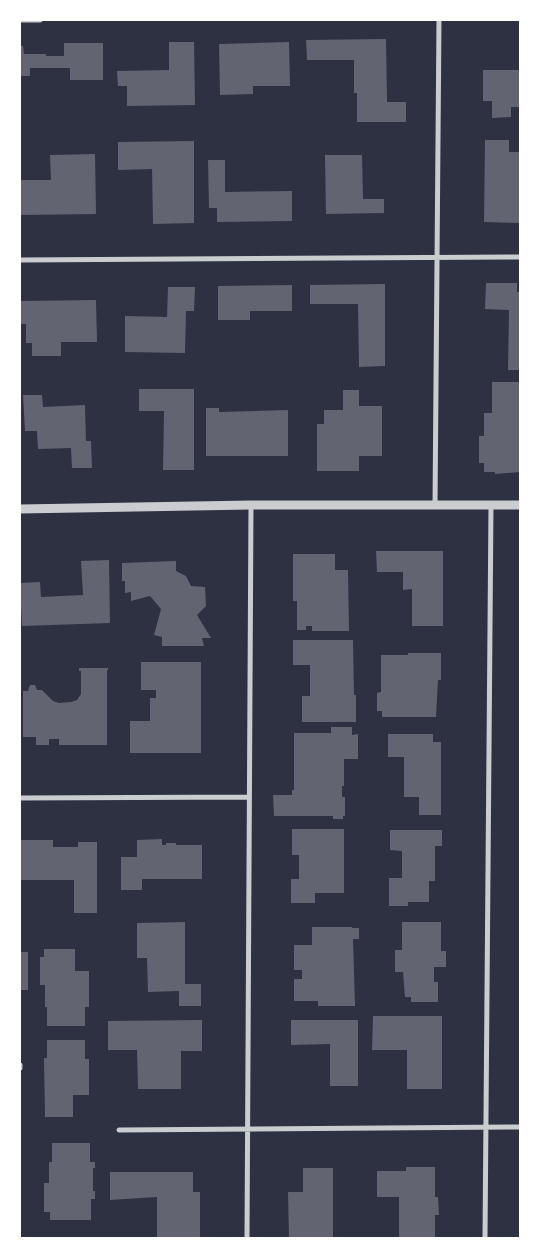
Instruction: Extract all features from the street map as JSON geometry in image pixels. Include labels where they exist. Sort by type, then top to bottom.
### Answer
[{"type":"street","points":[[20,20],[40,20]]},
{"type":"street","points":[[436,506],[440,20]]},
{"type":"street","points":[[20,260],[520,257]]},
{"type":"street","points":[[247,1238],[251,505]]},
{"type":"street","points":[[20,509],[251,505],[520,505]]},
{"type":"street","points":[[485,1238],[490,505]]},
{"type":"street","points":[[20,798],[249,797]]},
{"type":"street","points":[[118,1130],[520,1127]]},
{"type":"building","points":[[386,39],[387,102],[406,102],[406,122],[357,122],[357,93],[354,93],[354,60],[307,60],[306,40]]},
{"type":"building","points":[[169,42],[194,42],[195,105],[127,106],[127,86],[118,86],[117,71],[169,70]]},
{"type":"building","points":[[289,42],[290,86],[253,86],[253,94],[220,95],[219,44]]},
{"type":"building","points":[[64,43],[103,43],[103,80],[70,80],[70,68],[30,68],[30,76],[20,76],[20,46],[23,46],[24,54],[64,56]]},
{"type":"building","points":[[483,70],[520,70],[520,107],[511,107],[511,117],[492,118],[492,101],[483,101]]},
{"type":"building","points":[[485,140],[509,140],[509,152],[520,152],[520,223],[484,222]]},
{"type":"building","points":[[194,141],[194,223],[153,224],[152,169],[118,170],[118,142]]},
{"type":"building","points":[[95,154],[96,214],[20,215],[20,180],[51,180],[50,155]]},
{"type":"building","points":[[325,155],[362,155],[363,199],[384,199],[384,213],[326,214]]},
{"type":"building","points":[[208,160],[225,160],[225,192],[292,191],[292,221],[217,222],[217,208],[209,208]]},
{"type":"building","points":[[486,283],[517,283],[517,292],[520,292],[520,370],[508,370],[509,310],[485,309]]},
{"type":"building","points":[[385,284],[385,366],[359,367],[358,304],[310,304],[310,285]]},
{"type":"building","points":[[292,285],[292,311],[250,311],[250,320],[218,320],[218,286]]},
{"type":"building","points":[[168,287],[195,287],[194,311],[186,311],[185,353],[125,352],[125,316],[167,317]]},
{"type":"building","points":[[96,300],[97,342],[61,342],[61,356],[32,356],[32,343],[26,343],[26,324],[20,324],[20,301]]},
{"type":"building","points":[[492,382],[520,382],[520,472],[495,474],[495,472],[484,472],[484,463],[479,463],[479,436],[484,436],[484,413],[492,413]]},
{"type":"building","points":[[139,389],[194,389],[194,470],[163,470],[164,411],[139,411]]},
{"type":"building","points":[[343,390],[359,390],[359,406],[382,406],[382,456],[359,456],[359,471],[317,471],[317,424],[324,424],[324,410],[343,410]]},
{"type":"building","points":[[23,395],[42,395],[43,407],[85,405],[86,441],[91,441],[92,468],[72,468],[71,448],[38,449],[37,431],[25,431]]},
{"type":"building","points":[[206,408],[219,408],[219,412],[288,410],[288,456],[206,456]]},
{"type":"building","points":[[376,551],[443,551],[443,626],[412,626],[412,589],[403,590],[403,572],[377,572]]},
{"type":"building","points":[[293,554],[335,554],[335,570],[348,570],[349,631],[312,631],[312,626],[306,626],[306,630],[297,630],[297,601],[293,601]]},
{"type":"building","points":[[109,560],[110,623],[22,626],[20,583],[40,582],[41,597],[83,595],[81,561]]},
{"type":"building","points":[[176,561],[176,571],[186,576],[191,586],[205,587],[206,606],[197,615],[211,638],[202,638],[204,646],[162,646],[162,637],[154,635],[161,609],[150,596],[131,601],[131,592],[125,593],[125,581],[122,581],[122,563]]},
{"type":"building","points":[[293,640],[353,640],[356,722],[302,722],[302,696],[310,696],[310,665],[293,665]]},
{"type":"building","points":[[408,653],[441,653],[441,680],[438,680],[436,717],[382,717],[382,711],[377,711],[377,693],[381,692],[381,655],[408,655]]},
{"type":"building","points":[[141,662],[201,662],[201,753],[130,753],[130,721],[150,721],[150,698],[156,698],[156,690],[141,690]]},
{"type":"building","points":[[79,668],[108,668],[107,745],[59,745],[59,739],[49,739],[49,745],[36,745],[36,737],[23,737],[23,691],[28,691],[30,685],[35,685],[37,690],[42,690],[53,701],[59,703],[77,700],[81,694],[81,671],[79,671]]},
{"type":"building","points":[[331,727],[352,727],[352,735],[358,734],[358,759],[344,759],[342,797],[345,797],[345,816],[343,816],[343,819],[333,819],[333,816],[274,816],[273,795],[292,795],[292,790],[294,790],[294,733],[331,733]]},
{"type":"building","points":[[388,734],[433,734],[433,742],[441,742],[441,815],[419,815],[419,797],[404,797],[404,757],[388,757]]},
{"type":"building","points":[[292,829],[344,829],[344,893],[315,893],[315,903],[291,903],[291,879],[299,879],[299,855],[292,855]]},
{"type":"building","points":[[390,830],[442,830],[442,846],[435,846],[435,881],[429,881],[429,902],[408,902],[408,906],[389,906],[389,878],[402,878],[402,851],[390,850]]},
{"type":"building","points":[[162,839],[162,845],[176,843],[176,845],[202,845],[202,879],[142,879],[142,890],[121,890],[121,857],[137,857],[137,840]]},
{"type":"building","points":[[20,840],[53,840],[53,847],[78,847],[78,842],[97,842],[97,913],[74,913],[74,880],[20,880]]},
{"type":"building","points":[[185,922],[185,984],[201,984],[201,1006],[179,1006],[179,991],[148,992],[147,958],[137,958],[137,923]]},
{"type":"building","points":[[402,922],[441,922],[441,951],[446,951],[446,967],[434,967],[434,982],[438,982],[438,1002],[411,1002],[411,997],[405,997],[403,972],[395,972],[395,950],[402,950]]},
{"type":"building","points":[[312,927],[359,928],[359,939],[353,939],[355,1006],[318,1006],[318,1001],[294,1001],[294,979],[302,979],[302,970],[294,970],[294,945],[312,945]]},
{"type":"building","points":[[44,949],[75,949],[75,971],[89,971],[89,1007],[85,1007],[85,1026],[47,1026],[45,985],[40,985],[40,957],[44,957]]},
{"type":"building","points":[[20,952],[28,952],[28,990],[20,990]]},
{"type":"building","points":[[373,1016],[442,1016],[442,1089],[407,1089],[407,1050],[372,1050]]},
{"type":"building","points":[[202,1020],[202,1051],[181,1051],[181,1089],[138,1089],[137,1050],[108,1050],[108,1021]]},
{"type":"building","points":[[291,1020],[358,1020],[358,1086],[330,1086],[330,1044],[291,1045]]},
{"type":"building","points":[[47,1040],[85,1040],[85,1059],[89,1059],[89,1095],[73,1095],[73,1117],[45,1117],[44,1058],[47,1058]]},
{"type":"building","points":[[52,1143],[90,1143],[90,1162],[95,1162],[95,1168],[93,1168],[93,1191],[95,1191],[95,1199],[91,1199],[91,1220],[50,1220],[50,1212],[44,1212],[44,1183],[49,1183],[49,1162],[52,1162]]},
{"type":"building","points":[[406,1167],[435,1167],[435,1197],[438,1197],[439,1215],[435,1215],[435,1238],[399,1238],[399,1197],[377,1197],[377,1171],[406,1171]]},
{"type":"building","points":[[303,1168],[333,1168],[333,1238],[289,1238],[288,1192],[303,1192]]},
{"type":"building","points":[[110,1172],[193,1172],[193,1192],[200,1192],[200,1237],[157,1237],[157,1197],[110,1200]]}]
